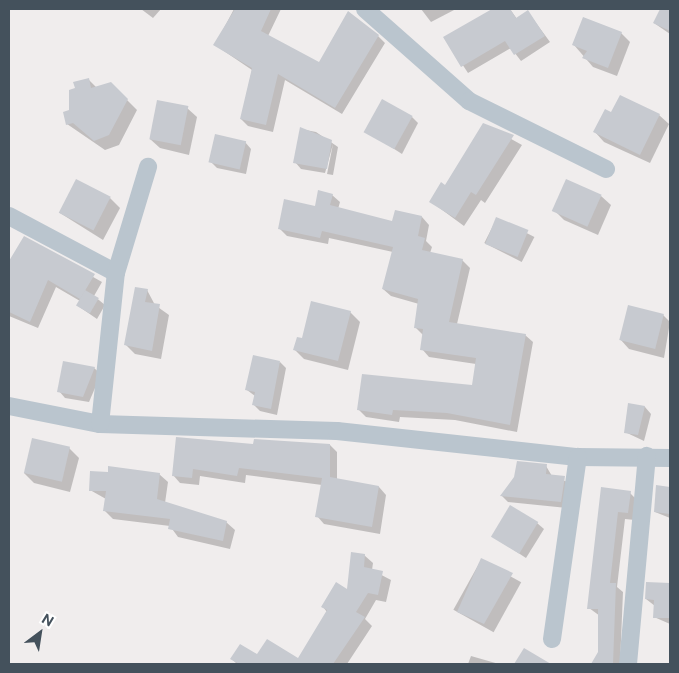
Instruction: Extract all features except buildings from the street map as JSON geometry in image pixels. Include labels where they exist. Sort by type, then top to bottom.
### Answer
[{"type":"street","points":[[365,9],[431,72],[468,101],[606,170]]},
{"type":"street","points":[[100,424],[116,273],[148,167]]},
{"type":"street","points":[[9,216],[116,273]]},
{"type":"street","points":[[9,406],[100,424],[337,432],[578,457],[647,456],[670,458]]},
{"type":"street","points":[[628,664],[647,456]]},
{"type":"street","points":[[552,639],[578,457]]}]
